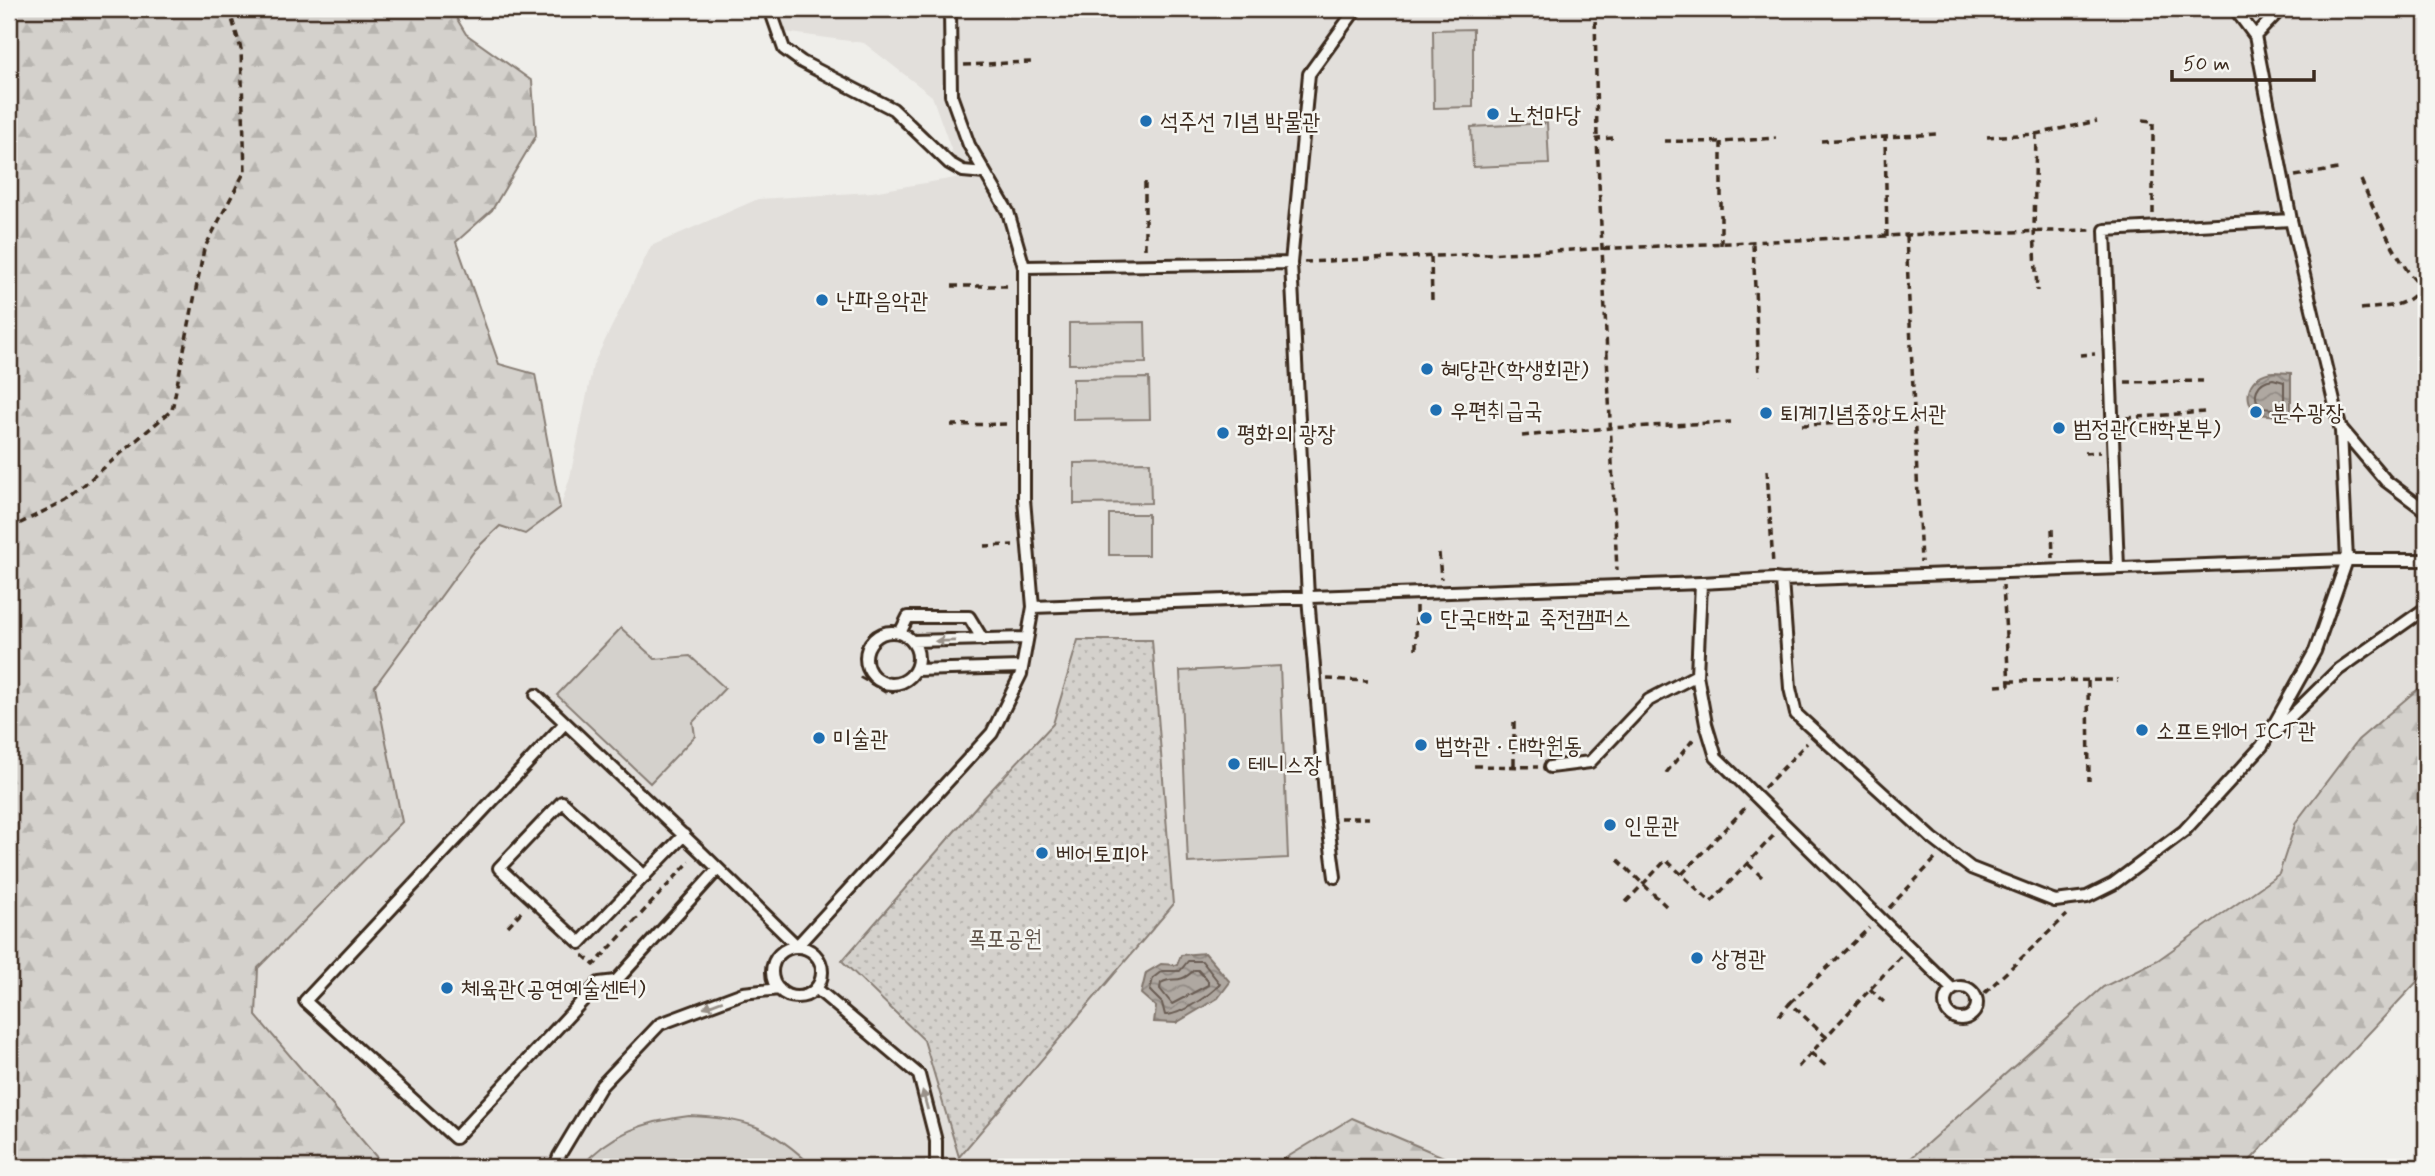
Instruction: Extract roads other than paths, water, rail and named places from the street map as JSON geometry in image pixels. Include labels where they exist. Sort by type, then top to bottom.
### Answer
[{"type":"lane","points":[[770,9],[785,49],[802,62],[893,109],[949,163],[963,172],[985,173]]},
{"type":"lane","points":[[536,695],[797,946],[813,951],[818,957],[823,974],[817,989],[802,997],[786,995],[774,982],[772,966],[781,952],[797,946],[992,733],[1022,667],[1033,607],[1024,499],[1024,267],[1008,212],[969,145],[951,95],[950,9]]},
{"type":"lane","points":[[1335,877],[1327,817],[1308,597],[1291,263],[1309,74],[1356,9]]},
{"type":"lane","points":[[2235,9],[2255,36],[2291,220],[2339,426],[2347,559],[2315,650],[2262,746]]},
{"type":"lane","points":[[2255,36],[2281,9]]},
{"type":"lane","points":[[2118,568],[2105,230],[2291,220]]},
{"type":"lane","points":[[1024,267],[1291,263]]},
{"type":"lane","points":[[2339,426],[2386,481],[2426,512]]},
{"type":"lane","points":[[1033,607],[2347,559],[2426,560]]},
{"type":"lane","points":[[1778,579],[1790,688],[1796,714],[1945,848],[1971,868],[2055,901],[2087,897],[2112,884],[2184,831],[2301,704],[2338,670],[2426,608]]},
{"type":"lane","points":[[1701,583],[1697,675],[1706,724],[1716,757],[1952,989],[1968,988],[1976,1001],[1974,1011],[1970,1015],[1956,1018],[1948,1012],[1945,1002],[1952,989]]},
{"type":"lane","points":[[900,633],[908,617],[969,617],[983,640]]},
{"type":"lane","points":[[883,633],[900,633],[912,641],[918,655],[915,670],[903,682],[886,684],[878,681],[867,668],[866,651],[870,643],[883,633]]},
{"type":"lane","points":[[912,641],[1027,638]]},
{"type":"lane","points":[[915,670],[1022,667]]},
{"type":"lane","points":[[1550,767],[1590,762],[1649,700],[1697,675]]},
{"type":"lane","points":[[565,723],[305,1001],[455,1138],[599,983],[616,981],[718,869]]},
{"type":"lane","points":[[645,876],[562,802],[499,868],[580,943],[645,876],[684,835]]},
{"type":"lane","points":[[555,1167],[601,1086],[660,1024],[743,993],[779,989]]},
{"type":"lane","points":[[817,989],[919,1075],[936,1141],[936,1167]]},
{"type":"water","points":[[2273,372],[2291,373],[2291,417],[2257,414],[2249,401],[2253,382],[2258,377]]},
{"type":"water","points":[[1205,953],[1230,982],[1218,998],[1176,1023],[1154,1022],[1156,1007],[1141,994],[1146,973],[1161,964],[1177,965],[1181,955]]},
{"type":"place","name":"노천마당","points":[[1493,114]]},
{"type":"place","name":"석주선 기념 박물관","points":[[1146,121]]},
{"type":"place","name":"난파음악관","points":[[822,300]]},
{"type":"place","name":"혜당관(학생회관)","points":[[1427,369]]},
{"type":"place","name":"우편취급국","points":[[1436,410]]},
{"type":"place","name":"분수광장","points":[[2256,412]]},
{"type":"place","name":"퇴계기념중앙도서관","points":[[1766,413]]},
{"type":"place","name":"범정관(대학본부)","points":[[2059,428]]},
{"type":"place","name":"평화의 광장","points":[[1223,433]]},
{"type":"place","name":"단국대학교 죽전캠퍼스","points":[[1426,618]]},
{"type":"place","name":"소프트웨어 ICT관","points":[[2142,730]]},
{"type":"place","name":"미술관","points":[[819,738]]},
{"type":"place","name":"법학관 · 대학원동","points":[[1421,745]]},
{"type":"place","name":"테니스장","points":[[1234,764]]},
{"type":"place","name":"인문관","points":[[1610,825]]},
{"type":"place","name":"베어토피아","points":[[1042,853]]},
{"type":"place","name":"상경관","points":[[1697,958]]},
{"type":"place","name":"체육관(공연예술센터)","points":[[447,988]]},
{"type":"park label","name":"폭포공원","points":[[1005,938]]}]
